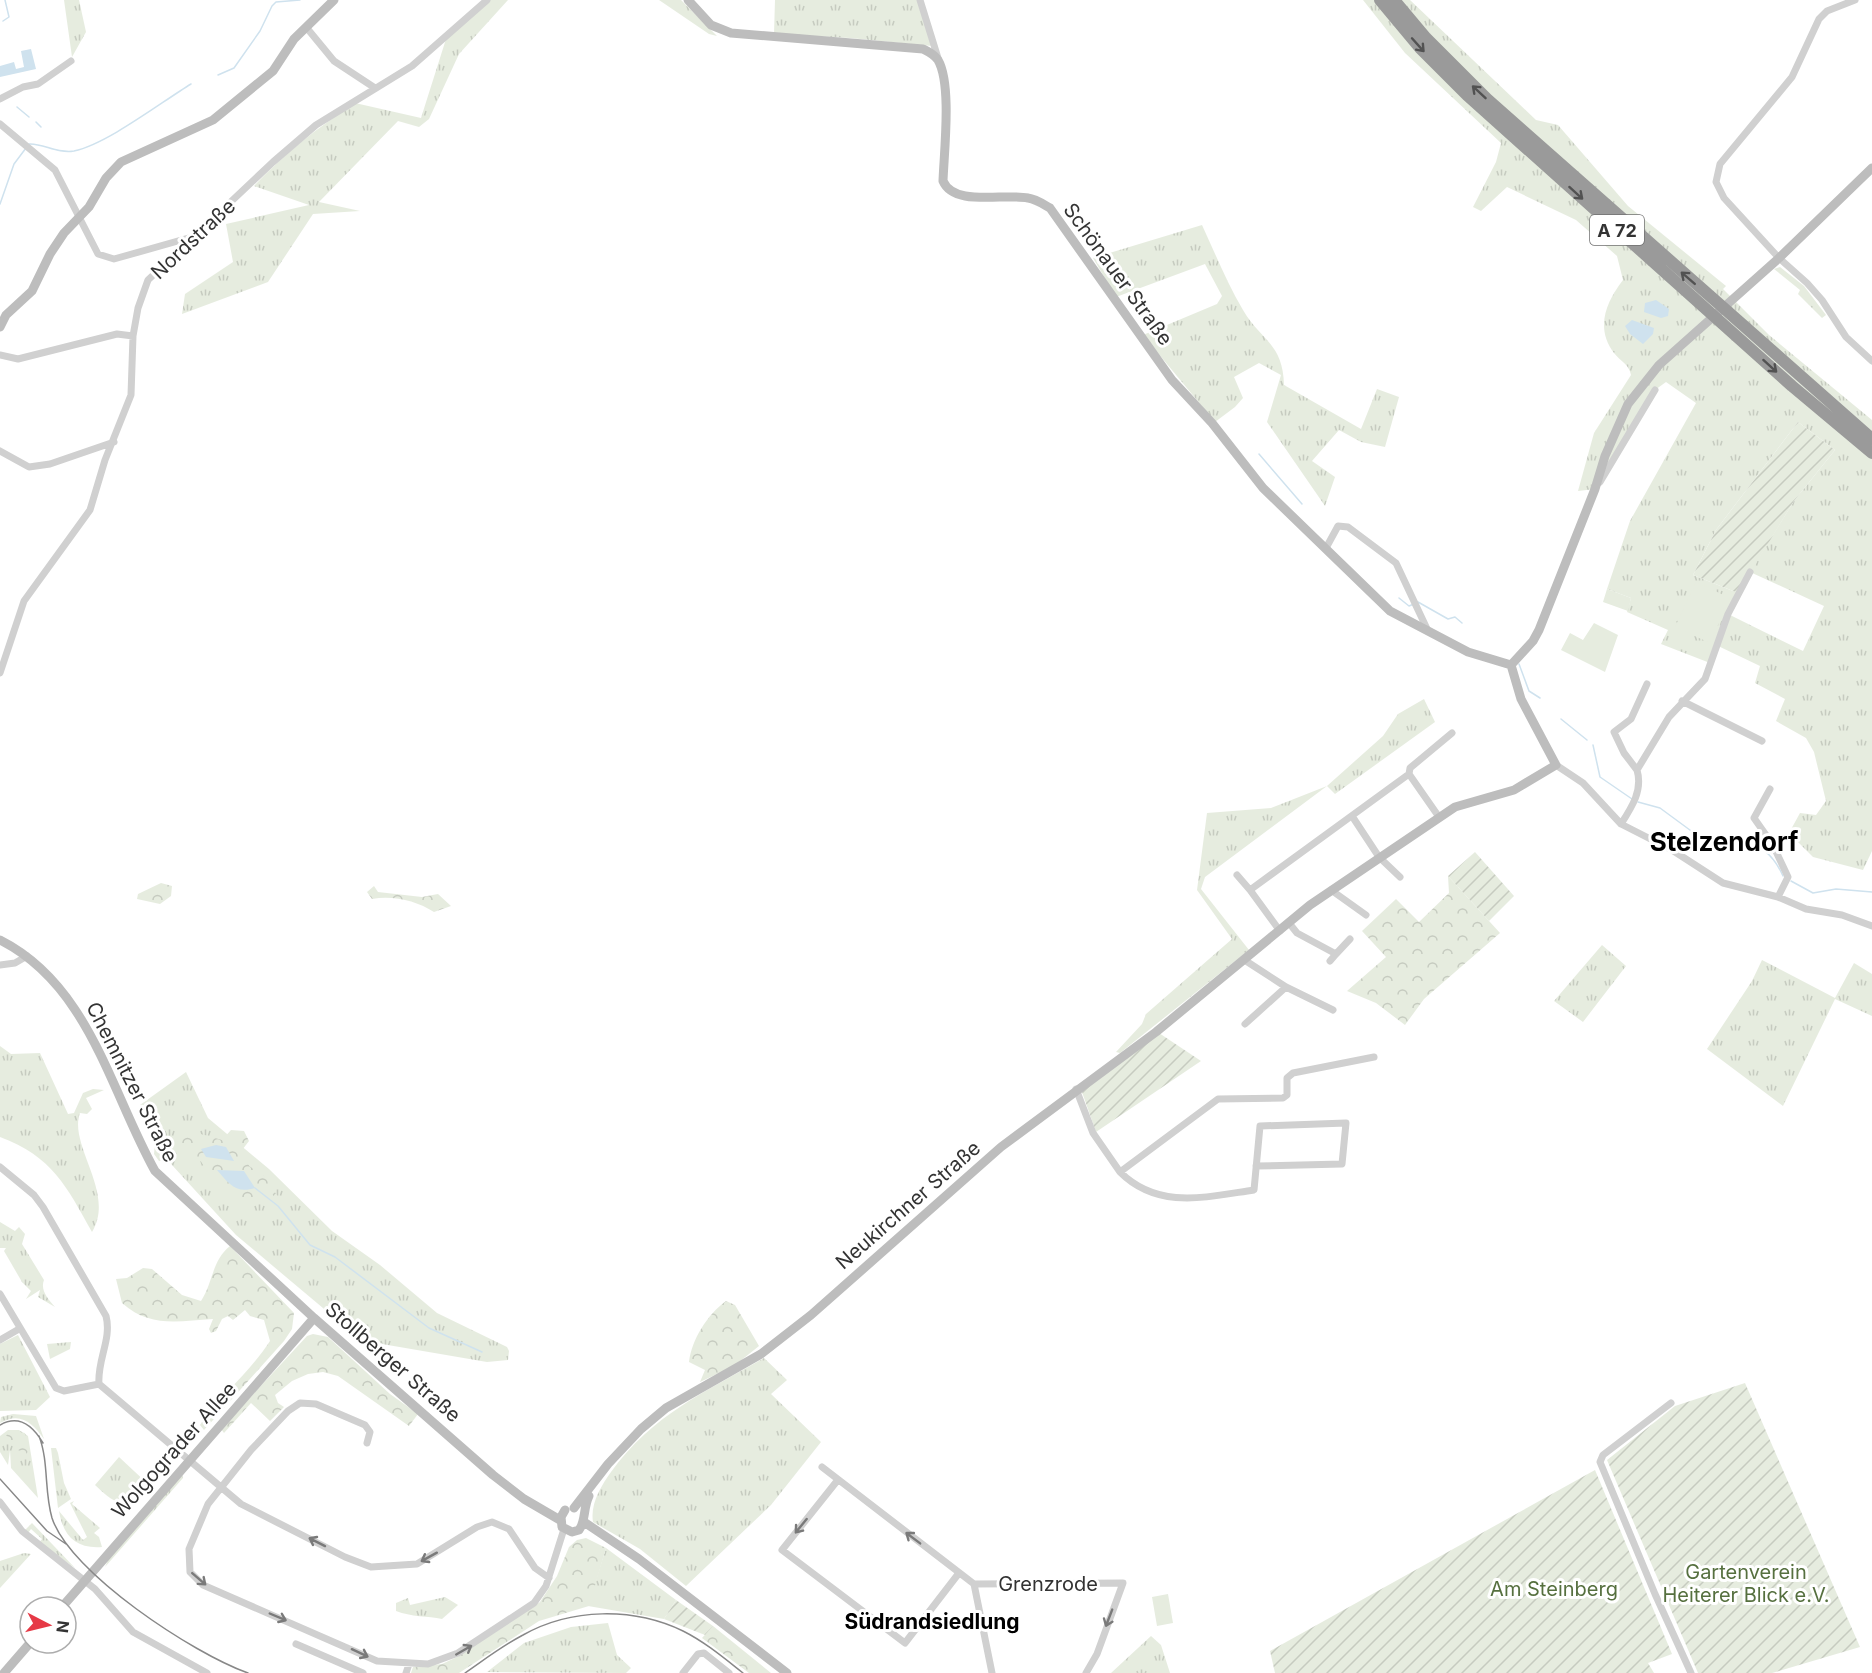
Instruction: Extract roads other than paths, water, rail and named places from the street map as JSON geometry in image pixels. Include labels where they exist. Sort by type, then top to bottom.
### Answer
[{"type":"highway","name":"A 72","points":[[1380,0],[1445,74],[1535,149],[1731,323],[1872,453]]},
{"type":"highway","name":"A 72","points":[[1394,0],[1519,135]]},
{"type":"highway","name":"A 72","points":[[1731,323],[1872,439]]},
{"type":"main road","points":[[0,327],[3,312],[32,291],[50,254],[79,216],[94,201],[106,178],[121,162],[213,120],[273,71],[285,50],[334,0]]},
{"type":"main road","points":[[688,0],[711,25],[726,32],[923,49],[933,54],[938,61]]},
{"type":"main road","name":"Schönauer Straße","points":[[938,61],[944,97],[943,181],[946,189],[954,195],[1029,198],[1050,208],[1172,380],[1212,423],[1263,488],[1390,611],[1468,652],[1511,665]]},
{"type":"main road","points":[[1556,765],[1521,699],[1511,665],[1539,630],[1595,489],[1605,456],[1628,404],[1659,365],[1779,258],[1872,168]]},
{"type":"main road","name":"Neukirchner Straße","points":[[573,1521],[597,1477],[641,1429],[666,1408],[761,1354],[811,1315],[1001,1147],[1076,1089],[1156,1032],[1331,890],[1455,807],[1514,790],[1556,765]]},
{"type":"main road","name":"Chemnitzer Straße","points":[[0,940],[27,956],[54,980],[81,1019],[139,1143],[155,1171],[233,1241]]},
{"type":"main road","name":"Stollberger Straße","points":[[233,1241],[314,1317],[493,1475],[534,1504],[573,1521],[639,1559],[787,1673]]},
{"type":"main road","name":"Wolgograder Allee","points":[[72,1595],[314,1317]]},
{"type":"main road","points":[[4,1673],[20,1655]]},
{"type":"street","name":"Nordstraße","points":[[0,673],[2,661],[24,602],[90,510],[131,395],[133,336],[138,308],[148,280],[168,259],[197,236],[273,162],[307,133],[412,66],[487,0]]},
{"type":"street","points":[[920,0],[938,61]]},
{"type":"street","points":[[1855,0],[1827,11],[1819,19],[1792,77],[1742,134],[1718,169],[1716,182],[1721,195],[1779,258],[1822,300],[1846,337],[1869,352],[1872,361]]},
{"type":"street","points":[[306,27],[334,61],[375,88]]},
{"type":"street","points":[[0,99],[23,87],[38,84],[71,61]]},
{"type":"street","points":[[0,124],[55,170],[95,250],[108,258],[197,236]]},
{"type":"street","points":[[0,355],[18,359],[117,334],[133,336]]},
{"type":"street","points":[[1595,489],[1655,390]]},
{"type":"street","points":[[0,452],[29,467],[50,464],[114,442]]},
{"type":"street","points":[[1326,549],[1338,526],[1348,527],[1396,563],[1428,632]]},
{"type":"street","points":[[1637,770],[1682,701],[1705,679],[1728,614],[1750,572]]},
{"type":"street","points":[[1621,824],[1638,791],[1640,780],[1637,770],[1624,753],[1614,732],[1631,719],[1647,684]]},
{"type":"street","points":[[1682,701],[1762,741]]},
{"type":"street","points":[[1250,890],[1409,774],[1410,768],[1452,733]]},
{"type":"street","points":[[1556,765],[1583,783],[1621,824],[1672,850],[1723,882],[1778,897],[1806,909],[1842,915],[1872,926]]},
{"type":"street","points":[[1409,774],[1439,817]]},
{"type":"street","points":[[1770,789],[1754,813],[1754,818],[1773,845],[1788,877],[1778,897]]},
{"type":"street","points":[[1352,816],[1379,857],[1400,877]]},
{"type":"street","points":[[1237,875],[1280,931]]},
{"type":"street","points":[[1331,890],[1366,915]]},
{"type":"street","points":[[1289,923],[1298,933],[1336,954]]},
{"type":"street","points":[[1330,962],[1350,939]]},
{"type":"street","points":[[0,965],[15,963],[27,956]]},
{"type":"street","points":[[1246,961],[1286,987],[1333,1010]]},
{"type":"street","points":[[1245,1023],[1286,987]]},
{"type":"street","points":[[1120,1172],[1218,1099],[1283,1098],[1287,1095],[1287,1078],[1293,1072],[1374,1057]]},
{"type":"street","points":[[1076,1089],[1094,1133],[1112,1164],[1134,1184],[1154,1195],[1192,1199],[1254,1190],[1256,1166],[1260,1126],[1346,1123],[1342,1164],[1256,1166]]},
{"type":"street","points":[[0,1167],[34,1195],[43,1207],[106,1316],[109,1327],[98,1367],[99,1384],[241,1504],[345,1557],[371,1567],[417,1564],[487,1523],[499,1524],[509,1529],[535,1568],[549,1578]]},
{"type":"street","points":[[0,1294],[56,1388],[64,1391],[99,1384]]},
{"type":"street","points":[[0,1340],[19,1329]]},
{"type":"street","points":[[367,1443],[370,1432],[365,1425],[316,1404],[300,1403],[288,1411],[272,1426],[208,1504],[189,1549],[190,1572],[203,1585],[377,1661],[409,1664],[441,1661],[473,1644],[534,1603],[549,1578],[573,1521]]},
{"type":"street","points":[[1671,1403],[1603,1455],[1600,1462],[1691,1673]]},
{"type":"street","points":[[822,1467],[837,1481],[974,1584],[992,1673]]},
{"type":"street","points":[[837,1481],[782,1550],[876,1621],[905,1642],[960,1573]]},
{"type":"street","points":[[0,1502],[22,1531],[95,1589],[133,1632],[207,1673]]},
{"type":"street","name":"Grenzrode","points":[[974,1584],[1123,1583],[1096,1654],[1086,1673]]},
{"type":"street","points":[[296,1644],[363,1673]]},
{"type":"street","points":[[683,1673],[698,1654],[704,1653],[729,1673]]},
{"type":"street","points":[[406,1673],[409,1664]]},
{"type":"water","points":[[31,49],[36,69],[0,77],[0,66],[14,62],[16,69],[24,67],[21,51]]},
{"type":"water","points":[[1656,300],[1669,309],[1668,316],[1661,318],[1644,312],[1645,303]]},
{"type":"water","points":[[1632,320],[1654,328],[1653,334],[1643,344],[1630,334],[1625,326]]},
{"type":"water","points":[[216,1145],[226,1147],[234,1161],[206,1157],[201,1149]]},
{"type":"water","points":[[217,1170],[244,1171],[255,1188],[238,1189]]},
{"type":"waterway","points":[[3,21],[9,17],[5,0]]},
{"type":"waterway","points":[[218,75],[234,68],[260,31],[276,2],[300,0]]},
{"type":"waterway","points":[[29,144],[68,152],[87,147],[117,132],[191,84]]},
{"type":"waterway","points":[[17,107],[29,117]]},
{"type":"waterway","points":[[36,122],[41,127]]},
{"type":"waterway","points":[[0,204],[14,164],[26,148]]},
{"type":"waterway","points":[[1259,454],[1302,504]]},
{"type":"waterway","points":[[1399,598],[1409,606],[1414,604]]},
{"type":"waterway","points":[[1418,602],[1448,619],[1455,617],[1462,623]]},
{"type":"waterway","points":[[1519,664],[1529,691],[1540,698]]},
{"type":"waterway","points":[[1561,719],[1587,740]]},
{"type":"waterway","points":[[1593,745],[1600,777],[1632,799]]},
{"type":"waterway","points":[[1638,802],[1660,808],[1713,847],[1728,848],[1742,842],[1762,849],[1776,863],[1783,876]]},
{"type":"waterway","points":[[1791,881],[1813,893],[1836,889],[1872,892]]},
{"type":"waterway","points":[[255,1188],[278,1206],[310,1245],[335,1257],[429,1328],[482,1352]]},
{"type":"tram line","points":[[0,1425],[19,1421],[35,1431],[43,1443]]},
{"type":"tram line","points":[[39,1436],[44,1456],[52,1518],[63,1540],[83,1563],[136,1609],[167,1630],[225,1663],[248,1673]]},
{"type":"tram line","points":[[0,1479],[47,1531],[66,1544]]},
{"type":"tram line","points":[[465,1673],[508,1644],[542,1626],[561,1620],[602,1614],[644,1618],[664,1623],[707,1645],[743,1673]]},
{"type":"district","name":"Stelzendorf","points":[[1724,841]]},
{"type":"district","name":"Südrandsiedlung","points":[[932,1621]]},
{"type":"park label","name":"Gartenverein Heiterer Blick e.V.","points":[[1746,1584]]},
{"type":"park label","name":"Am Steinberg","points":[[1554,1589]]}]
